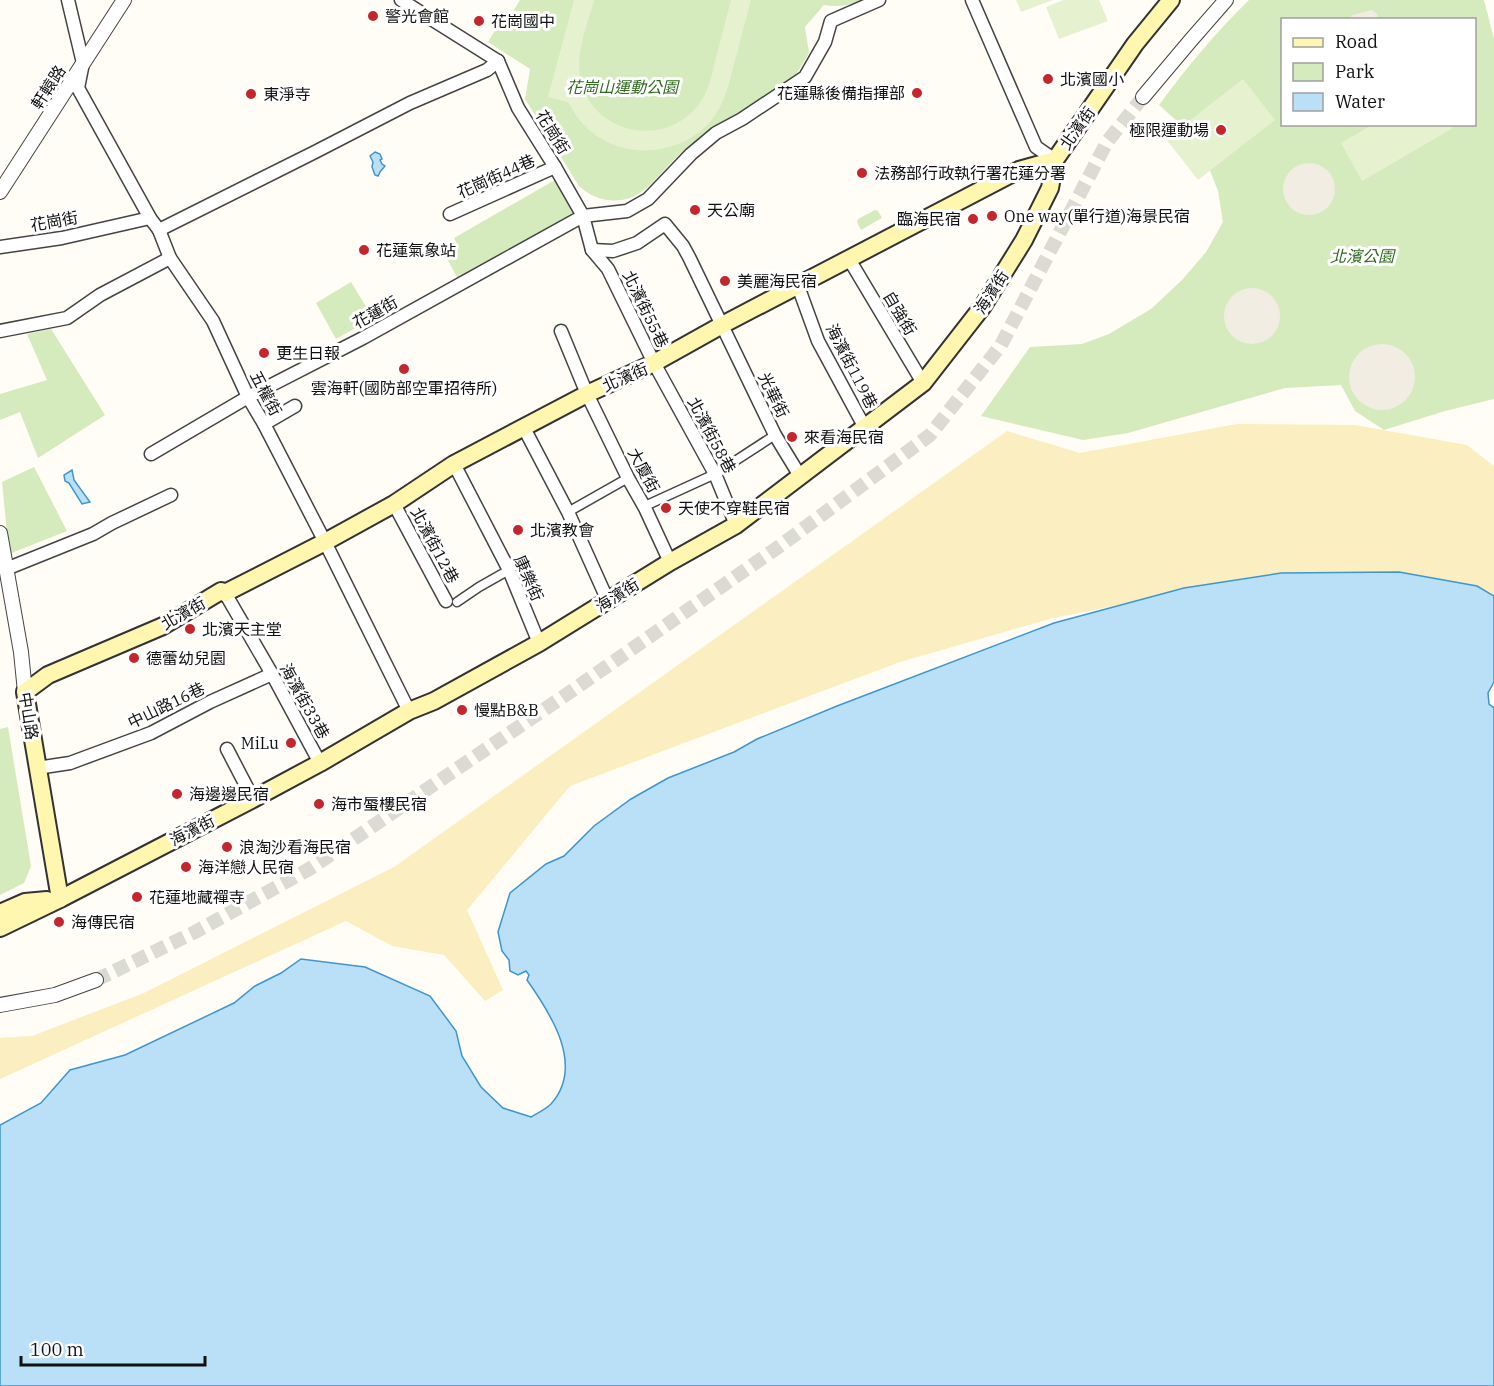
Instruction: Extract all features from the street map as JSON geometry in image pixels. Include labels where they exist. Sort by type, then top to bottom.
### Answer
[{"type":"main road","name":"北濱街","points":[[25,692],[48,675],[163,626],[221,591],[225,593],[325,543],[394,504],[454,464],[587,394],[654,363],[722,325],[1019,170],[1055,160],[1135,44],[1171,0]]},
{"type":"main road","name":"海濱街","points":[[0,928],[253,799],[409,711],[434,701],[539,643],[670,562],[736,525],[923,383],[984,306],[1024,240],[1050,188],[1055,160]]},
{"type":"main road","name":"中山路","points":[[25,692],[60,899]]},
{"type":"main road","name":"海濱街","points":[[0,913],[25,902],[60,899]]},
{"type":"street","name":"五權街","points":[[68,0],[83,63],[78,88],[150,218],[159,230],[170,258],[213,321],[248,397],[264,424],[409,711]]},
{"type":"street","name":"軒轅路","points":[[0,192],[124,0]]},
{"type":"street","points":[[159,230],[410,103],[488,70],[498,61],[401,0]]},
{"type":"street","points":[[583,216],[627,211],[648,199],[691,154],[716,133],[742,119],[806,77],[825,42],[831,21],[879,0]]},
{"type":"street","points":[[972,0],[1036,147],[1055,160]]},
{"type":"street","points":[[1143,97],[1226,0]]},
{"type":"street","name":"花崗街","points":[[498,61],[518,108],[583,216],[592,250]]},
{"type":"street","name":"花崗街44巷","points":[[450,214],[555,167]]},
{"type":"street","name":"花蓮街","points":[[151,454],[248,397],[367,335],[583,216]]},
{"type":"street","name":"花崗街","points":[[0,247],[62,238],[150,218]]},
{"type":"street","name":"光華街","points":[[592,250],[621,249],[637,243],[665,224],[683,246],[775,435],[801,476]]},
{"type":"street","name":"北濱街55巷","points":[[592,250],[608,269],[654,363]]},
{"type":"street","points":[[0,331],[67,318],[100,295],[170,258]]},
{"type":"street","name":"自強街","points":[[849,259],[923,383]]},
{"type":"street","name":"海濱街119巷","points":[[798,286],[818,341],[865,428]]},
{"type":"street","name":"大廈街","points":[[561,331],[587,394],[645,506],[670,562]]},
{"type":"street","name":"北濱街58巷","points":[[654,363],[715,474],[736,525]]},
{"type":"street","points":[[264,424],[295,406]]},
{"type":"street","points":[[524,428],[568,512],[608,601]]},
{"type":"street","points":[[645,506],[715,474],[775,435]]},
{"type":"street","name":"康樂街","points":[[454,464],[508,570],[539,643]]},
{"type":"street","points":[[568,512],[628,477]]},
{"type":"street","points":[[6,569],[93,534],[171,495]]},
{"type":"street","name":"北濱街12巷","points":[[394,504],[451,602]]},
{"type":"street","name":"中山路","points":[[0,533],[21,652],[25,692]]},
{"type":"street","points":[[451,602],[508,570]]},
{"type":"street","name":"海濱街33巷","points":[[225,593],[320,763]]},
{"type":"street","name":"中山路16巷","points":[[38,768],[70,763],[151,733],[210,702],[272,674]]},
{"type":"street","points":[[227,749],[253,799]]},
{"type":"street","points":[[0,1005],[56,995],[96,980]]},
{"type":"green space","name":"花崗山運動公園","points":[[520,0],[861,0],[843,6],[824,5],[805,27],[809,53],[797,73],[776,93],[685,150],[638,195],[623,200],[609,200],[596,197],[579,186],[525,99],[530,69],[488,42],[502,19],[507,21]]},
{"type":"green space","points":[[574,0],[594,0],[580,60],[581,80],[588,99],[600,113],[615,124],[632,130],[650,131],[668,127],[685,118],[699,104],[710,82],[731,0],[751,0],[728,87],[719,108],[709,123],[692,137],[677,145],[661,149],[628,149],[597,136],[575,114],[568,102],[548,97]]},
{"type":"green space","points":[[1016,0],[1053,0],[1021,12]]},
{"type":"green space","points":[[1063,0],[1099,0],[1108,21],[1059,39],[1046,7]]},
{"type":"green space","name":"北濱公園","points":[[1249,0],[1484,0],[1494,39],[1494,399],[1384,430],[1355,411],[1341,385],[1285,388],[1128,433],[1083,440],[981,416],[1030,347],[1082,344],[1109,334],[1151,309],[1182,280],[1206,252],[1223,222],[1218,191],[1198,140],[1159,105],[1202,51]]},
{"type":"green space","name":"極限運動場","points":[[1243,79],[1275,120],[1198,180],[1166,139]]},
{"type":"green space","points":[[1370,126],[1452,126],[1453,128],[1362,181],[1341,143]]},
{"type":"green space","points":[[555,180],[575,214],[458,279],[444,253],[457,244],[454,238]]},
{"type":"green space","points":[[875,210],[882,218],[861,230],[858,219]]},
{"type":"green space","points":[[351,282],[373,318],[336,339],[316,303]]},
{"type":"green space","points":[[51,329],[105,415],[38,458],[20,412],[0,420],[0,394],[47,380],[27,334]]},
{"type":"green space","points":[[34,467],[67,531],[9,554],[2,482]]},
{"type":"green space","points":[[8,727],[31,866],[24,883],[0,895],[0,729]]},
{"type":"sand","points":[[1237,424],[1355,425],[1467,445],[1494,466],[1494,596],[1476,586],[1281,573],[1053,618],[900,662],[570,786],[467,910],[503,990],[485,1001],[444,955],[392,946],[346,921],[0,1079],[0,1038],[32,1036],[144,993],[394,867],[1007,431],[1080,453]]},
{"type":"shaded area","points":[[1372,10],[1378,18],[1349,18]]},
{"type":"shaded area","points":[[1309,163],[1319,165],[1327,171],[1333,179],[1335,189],[1333,199],[1327,207],[1319,213],[1309,215],[1299,213],[1291,207],[1285,199],[1283,189],[1285,179],[1291,171],[1299,165]]},
{"type":"shaded area","points":[[1252,288],[1263,290],[1272,296],[1278,305],[1280,316],[1278,327],[1272,336],[1263,342],[1252,344],[1241,342],[1232,336],[1226,327],[1224,316],[1226,305],[1232,296],[1241,290]]},
{"type":"shaded area","points":[[1382,344],[1395,346],[1405,354],[1413,364],[1415,377],[1413,390],[1405,400],[1395,408],[1382,410],[1369,408],[1359,400],[1351,390],[1349,377],[1351,364],[1359,354],[1369,346]]},
{"type":"water","points":[[375,152],[380,154],[382,159],[380,160],[385,166],[378,176],[375,175],[370,156]]},
{"type":"water","points":[[72,470],[74,480],[90,502],[82,504],[69,483],[65,481],[64,475]]},
{"type":"water","points":[[1399,572],[1477,586],[1494,596],[1494,682],[1488,693],[1489,704],[1494,708],[1494,1386],[0,1386],[0,1125],[41,1103],[70,1070],[125,1055],[234,1003],[255,986],[281,973],[301,959],[365,967],[430,996],[456,1031],[462,1056],[481,1087],[503,1108],[531,1117],[551,1104],[561,1089],[565,1073],[565,1057],[554,1024],[527,980],[529,975],[526,971],[518,975],[510,971],[509,960],[502,951],[498,932],[510,893],[546,864],[564,856],[594,826],[631,799],[668,778],[734,752],[757,739],[1054,623],[1184,588],[1281,573]]},
{"type":"tunnel","points":[[96,980],[195,932],[311,868],[777,548],[930,435],[1001,345],[1107,142],[1143,97]]},
{"type":"place","name":"警光會館","points":[[373,16]]},
{"type":"place","name":"花崗國中","points":[[479,21]]},
{"type":"place","name":"北濱國小","points":[[1048,79]]},
{"type":"place","name":"花蓮縣後備指揮部","points":[[917,93]]},
{"type":"place","name":"東淨寺","points":[[251,94]]},
{"type":"place","name":"極限運動場","points":[[1221,130]]},
{"type":"place","name":"法務部行政執行署花蓮分署","points":[[862,173]]},
{"type":"place","name":"天公廟","points":[[695,210]]},
{"type":"place","name":"One way(單行道)海景民宿","points":[[992,216]]},
{"type":"place","name":"臨海民宿","points":[[973,219]]},
{"type":"place","name":"花蓮氣象站","points":[[364,250]]},
{"type":"place","name":"美麗海民宿","points":[[725,281]]},
{"type":"place","name":"更生日報","points":[[264,353]]},
{"type":"place","name":"雲海軒(國防部空軍招待所)","points":[[404,369]]},
{"type":"place","name":"來看海民宿","points":[[792,437]]},
{"type":"place","name":"天使不穿鞋民宿","points":[[666,508]]},
{"type":"place","name":"北濱教會","points":[[518,530]]},
{"type":"place","name":"北濱天主堂","points":[[190,629]]},
{"type":"place","name":"德蕾幼兒園","points":[[134,658]]},
{"type":"place","name":"慢點B&B","points":[[462,710]]},
{"type":"place","name":"MiLu","points":[[291,743]]},
{"type":"place","name":"海邊邊民宿","points":[[177,794]]},
{"type":"place","name":"海市蜃樓民宿","points":[[319,804]]},
{"type":"place","name":"浪淘沙看海民宿","points":[[227,847]]},
{"type":"place","name":"海洋戀人民宿","points":[[186,867]]},
{"type":"place","name":"花蓮地藏禪寺","points":[[137,897]]},
{"type":"place","name":"海傳民宿","points":[[59,922]]}]
